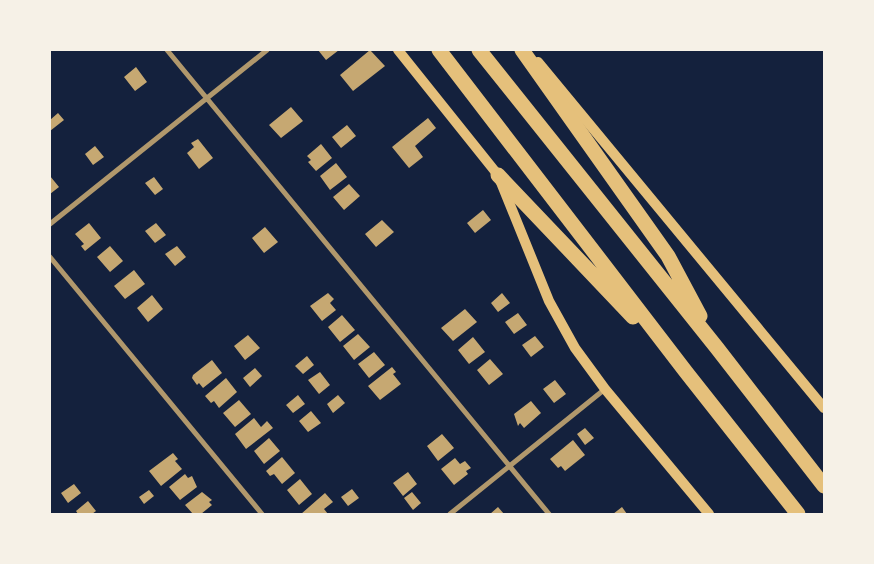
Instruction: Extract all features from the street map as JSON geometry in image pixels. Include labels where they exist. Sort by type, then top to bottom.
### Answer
[{"type":"highway","points":[[439,50],[686,372],[798,514]]},
{"type":"highway","points":[[479,50],[717,348],[824,486]]},
{"type":"highway","points":[[522,50],[668,256],[717,348]]},
{"type":"highway","points":[[498,175],[686,372]]},
{"type":"main road","points":[[398,50],[498,175],[549,301],[575,348],[605,389],[709,514]]},
{"type":"main road","points":[[529,50],[824,408]]},
{"type":"street","points":[[167,50],[549,514]]},
{"type":"street","points":[[50,224],[267,50]]},
{"type":"street","points":[[50,257],[262,514]]},
{"type":"street","points":[[450,514],[605,389]]},
{"type":"building","points":[[318,50],[339,50],[326,60]]},
{"type":"building","points":[[370,50],[385,66],[353,91],[340,75]]},
{"type":"building","points":[[136,67],[147,82],[135,91],[124,77]]},
{"type":"building","points":[[291,107],[303,121],[281,138],[269,125]]},
{"type":"building","points":[[58,113],[64,120],[50,131],[50,120]]},
{"type":"building","points":[[428,118],[436,128],[415,146],[423,157],[409,168],[392,147]]},
{"type":"building","points":[[347,125],[356,136],[341,148],[332,137]]},
{"type":"building","points":[[198,139],[213,158],[199,169],[187,153],[194,147],[191,143]]},
{"type":"building","points":[[321,144],[332,158],[316,171],[308,162],[311,160],[307,156]]},
{"type":"building","points":[[95,146],[104,157],[93,165],[85,154]]},
{"type":"building","points":[[336,163],[347,177],[330,190],[320,176]]},
{"type":"building","points":[[50,176],[59,187],[50,194]]},
{"type":"building","points":[[154,177],[163,189],[155,195],[145,183]]},
{"type":"building","points":[[349,184],[360,196],[344,210],[333,197]]},
{"type":"building","points":[[483,210],[491,220],[475,233],[467,223]]},
{"type":"building","points":[[382,220],[394,232],[376,247],[365,234]]},
{"type":"building","points":[[89,223],[101,238],[85,251],[81,246],[84,244],[75,234]]},
{"type":"building","points":[[156,223],[166,235],[155,243],[145,231]]},
{"type":"building","points":[[265,227],[278,242],[264,253],[252,238]]},
{"type":"building","points":[[110,246],[123,261],[110,272],[97,257]]},
{"type":"building","points":[[177,246],[186,257],[175,266],[165,254]]},
{"type":"building","points":[[134,270],[145,284],[125,299],[114,286]]},
{"type":"building","points":[[328,293],[334,299],[330,303],[336,310],[322,321],[310,306]]},
{"type":"building","points":[[502,293],[510,303],[498,312],[491,303]]},
{"type":"building","points":[[152,295],[163,309],[148,322],[137,308]]},
{"type":"building","points":[[465,309],[477,322],[453,341],[441,328]]},
{"type":"building","points":[[518,313],[527,325],[514,334],[505,322]]},
{"type":"building","points":[[342,315],[355,330],[340,342],[328,327]]},
{"type":"building","points":[[358,334],[370,347],[354,360],[343,346]]},
{"type":"building","points":[[248,335],[260,348],[245,360],[234,346]]},
{"type":"building","points":[[535,336],[544,347],[531,357],[522,345]]},
{"type":"building","points":[[473,337],[485,352],[469,364],[458,350]]},
{"type":"building","points":[[374,352],[385,365],[369,378],[358,364]]},
{"type":"building","points":[[307,356],[314,365],[303,374],[295,366]]},
{"type":"building","points":[[490,359],[503,374],[489,385],[477,370]]},
{"type":"building","points":[[212,360],[222,373],[203,388],[199,383],[197,385],[192,378],[193,375]]},
{"type":"building","points":[[392,367],[396,372],[393,374],[401,384],[380,400],[368,386]]},
{"type":"building","points":[[255,368],[262,376],[250,387],[243,378]]},
{"type":"building","points":[[320,372],[330,385],[319,394],[308,380]]},
{"type":"building","points":[[226,378],[237,392],[219,408],[214,401],[211,403],[205,396]]},
{"type":"building","points":[[555,380],[566,394],[554,403],[543,389]]},
{"type":"building","points":[[298,395],[305,404],[293,413],[286,405]]},
{"type":"building","points":[[338,395],[345,403],[333,413],[327,404]]},
{"type":"building","points":[[239,400],[251,414],[235,427],[223,413]]},
{"type":"building","points":[[531,401],[541,413],[524,428],[520,423],[518,426],[514,414]]},
{"type":"building","points":[[311,411],[321,423],[308,432],[299,421]]},
{"type":"building","points":[[254,418],[261,427],[267,421],[273,428],[246,449],[235,434]]},
{"type":"building","points":[[585,428],[594,438],[585,445],[577,434]]},
{"type":"building","points":[[442,434],[454,448],[438,461],[427,446]]},
{"type":"building","points":[[269,438],[280,451],[264,464],[254,451]]},
{"type":"building","points":[[573,440],[585,455],[565,471],[561,466],[558,468],[550,459]]},
{"type":"building","points":[[173,453],[178,459],[175,461],[182,469],[161,486],[149,471]]},
{"type":"building","points":[[282,457],[295,473],[282,484],[274,474],[270,476],[266,471]]},
{"type":"building","points":[[455,458],[460,464],[465,461],[471,468],[466,471],[468,474],[454,485],[441,469]]},
{"type":"building","points":[[408,472],[417,484],[403,496],[393,483]]},
{"type":"building","points":[[185,474],[188,478],[192,476],[197,487],[180,500],[169,487]]},
{"type":"building","points":[[300,479],[312,494],[299,505],[287,490]]},
{"type":"building","points":[[74,484],[81,493],[68,503],[61,493]]},
{"type":"building","points":[[352,489],[359,498],[348,506],[341,497]]},
{"type":"building","points":[[149,490],[154,496],[144,504],[139,497]]},
{"type":"building","points":[[202,492],[212,500],[209,502],[212,505],[201,514],[193,514],[185,505]]},
{"type":"building","points":[[412,492],[421,503],[413,510],[404,498]]},
{"type":"building","points":[[325,493],[333,502],[324,509],[328,514],[301,514]]},
{"type":"building","points":[[88,501],[96,511],[92,514],[78,514],[76,511]]},
{"type":"building","points":[[498,507],[504,514],[490,514]]},
{"type":"building","points":[[622,507],[627,514],[613,514]]}]
